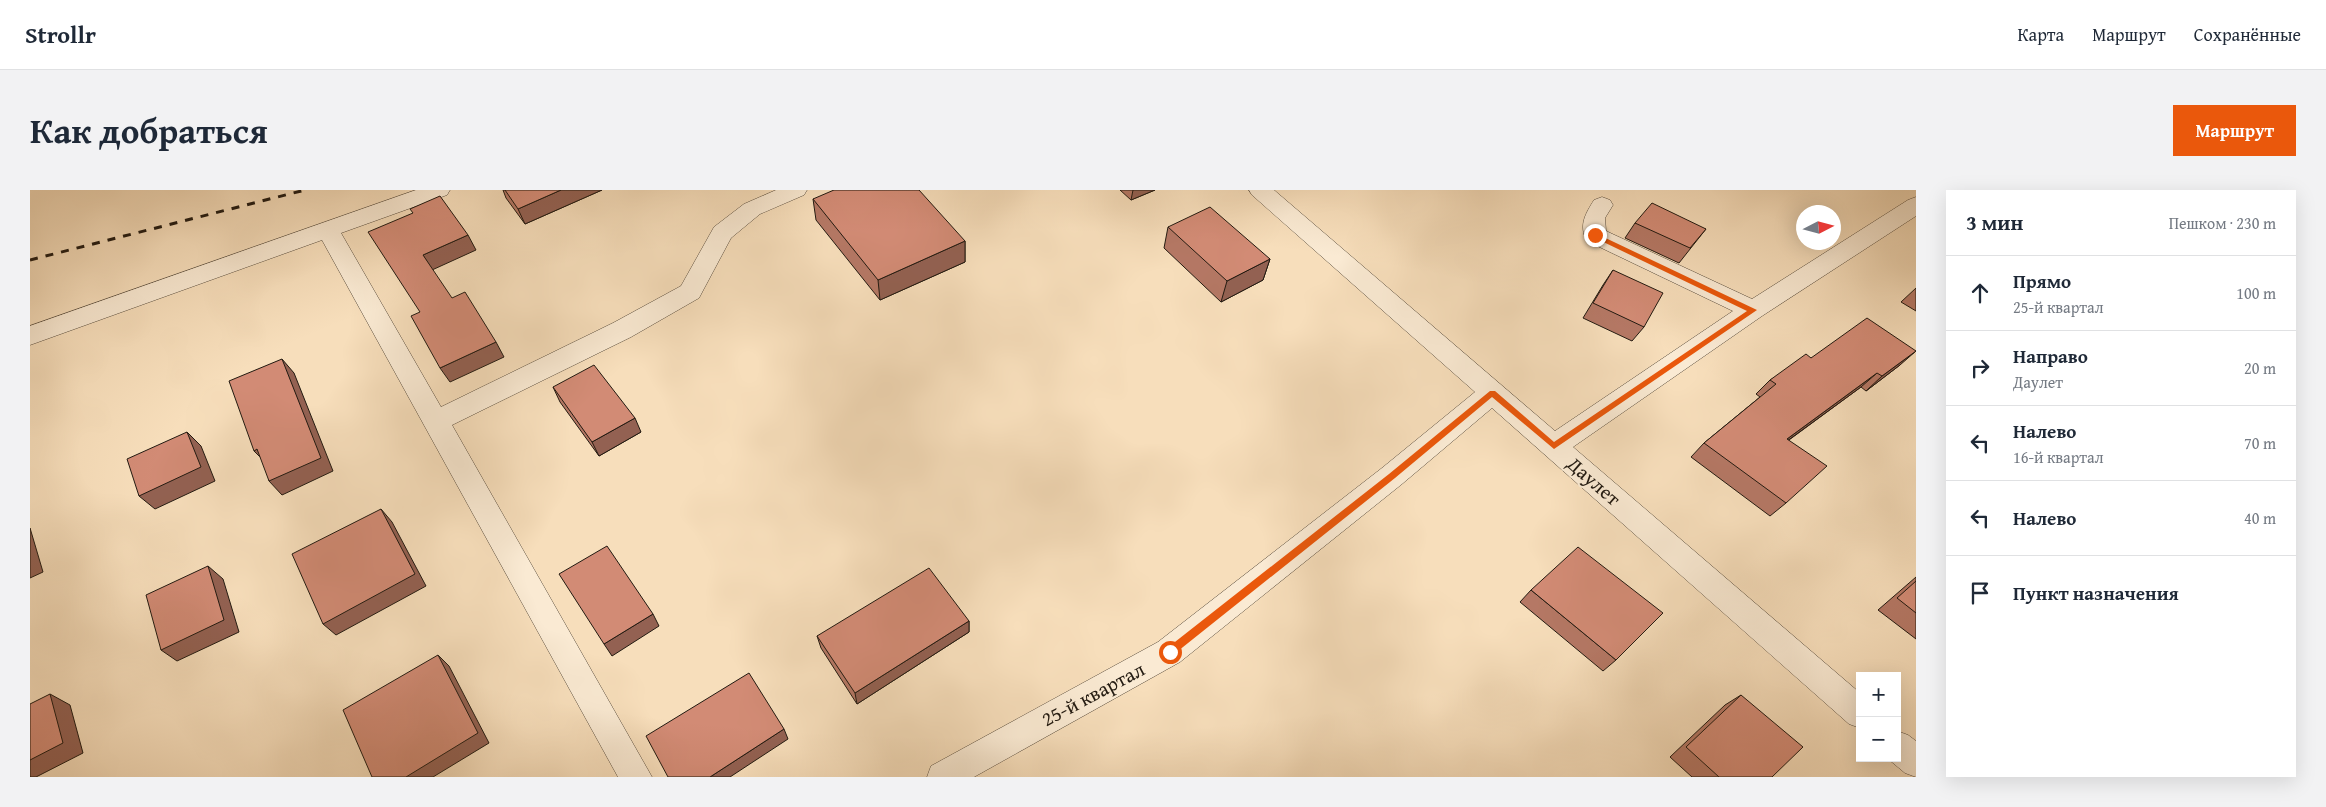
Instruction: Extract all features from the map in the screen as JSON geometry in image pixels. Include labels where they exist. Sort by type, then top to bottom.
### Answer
[{"type":"street","points":[[30,336],[439,190]]},
{"type":"street","points":[[436,421],[622,330],[690,292],[722,232],[752,209],[796,190]]},
{"type":"street","name":"Даулет","points":[[1260,190],[1856,710]]},
{"type":"street","points":[[1602,205],[1594,218],[1595,235],[1753,310]]},
{"type":"street","points":[[1554,446],[1753,310],[1916,205]]},
{"type":"street","points":[[328,230],[636,777]]},
{"type":"street","name":"25-й квартал","points":[[943,777],[984,752],[1170,652],[1392,476],[1492,393]]},
{"type":"street","points":[[1901,749],[1916,762]]},
{"type":"building","points":[[505,190],[561,190],[518,209]]},
{"type":"building","points":[[834,190],[919,190],[965,241],[878,280],[813,199]]},
{"type":"building","points":[[440,196],[468,235],[423,255],[452,298],[465,292],[496,342],[440,368],[411,316],[420,312],[368,232],[413,213],[410,209]]},
{"type":"building","points":[[1652,203],[1706,229],[1690,248],[1635,223]]},
{"type":"building","points":[[1210,207],[1270,259],[1227,281],[1168,227]]},
{"type":"building","points":[[1613,270],[1663,293],[1644,327],[1593,303]]},
{"type":"building","points":[[1867,318],[1916,351],[1882,376],[1877,373],[1787,439],[1827,466],[1786,503],[1704,443],[1776,384],[1770,380],[1806,354],[1811,358]]},
{"type":"building","points":[[282,359],[321,458],[269,481],[257,449],[254,451],[229,381]]},
{"type":"building","points":[[594,365],[635,418],[592,442],[553,387]]},
{"type":"building","points":[[187,432],[201,467],[139,496],[127,459]]},
{"type":"building","points":[[381,509],[415,574],[323,624],[292,554]]},
{"type":"building","points":[[607,546],[653,614],[604,644],[559,574]]},
{"type":"building","points":[[1578,547],[1663,613],[1616,660],[1531,590]]},
{"type":"building","points":[[208,566],[224,620],[161,650],[146,595]]},
{"type":"building","points":[[929,568],[969,621],[855,693],[817,636]]},
{"type":"building","points":[[1916,581],[1916,613],[1897,598]]},
{"type":"building","points":[[438,655],[478,733],[406,777],[372,777],[343,710]]},
{"type":"building","points":[[749,673],[784,729],[710,777],[668,777],[646,736]]},
{"type":"building","points":[[50,694],[63,743],[30,760],[30,704]]},
{"type":"building","points":[[1741,695],[1803,747],[1772,777],[1719,777],[1686,747]]},
{"type":"railway","points":[[30,260],[305,190]]},
{"type":"route","points":[[1170,652],[1392,476],[1492,393],[1554,446],[1753,310],[1595,235]]}]
